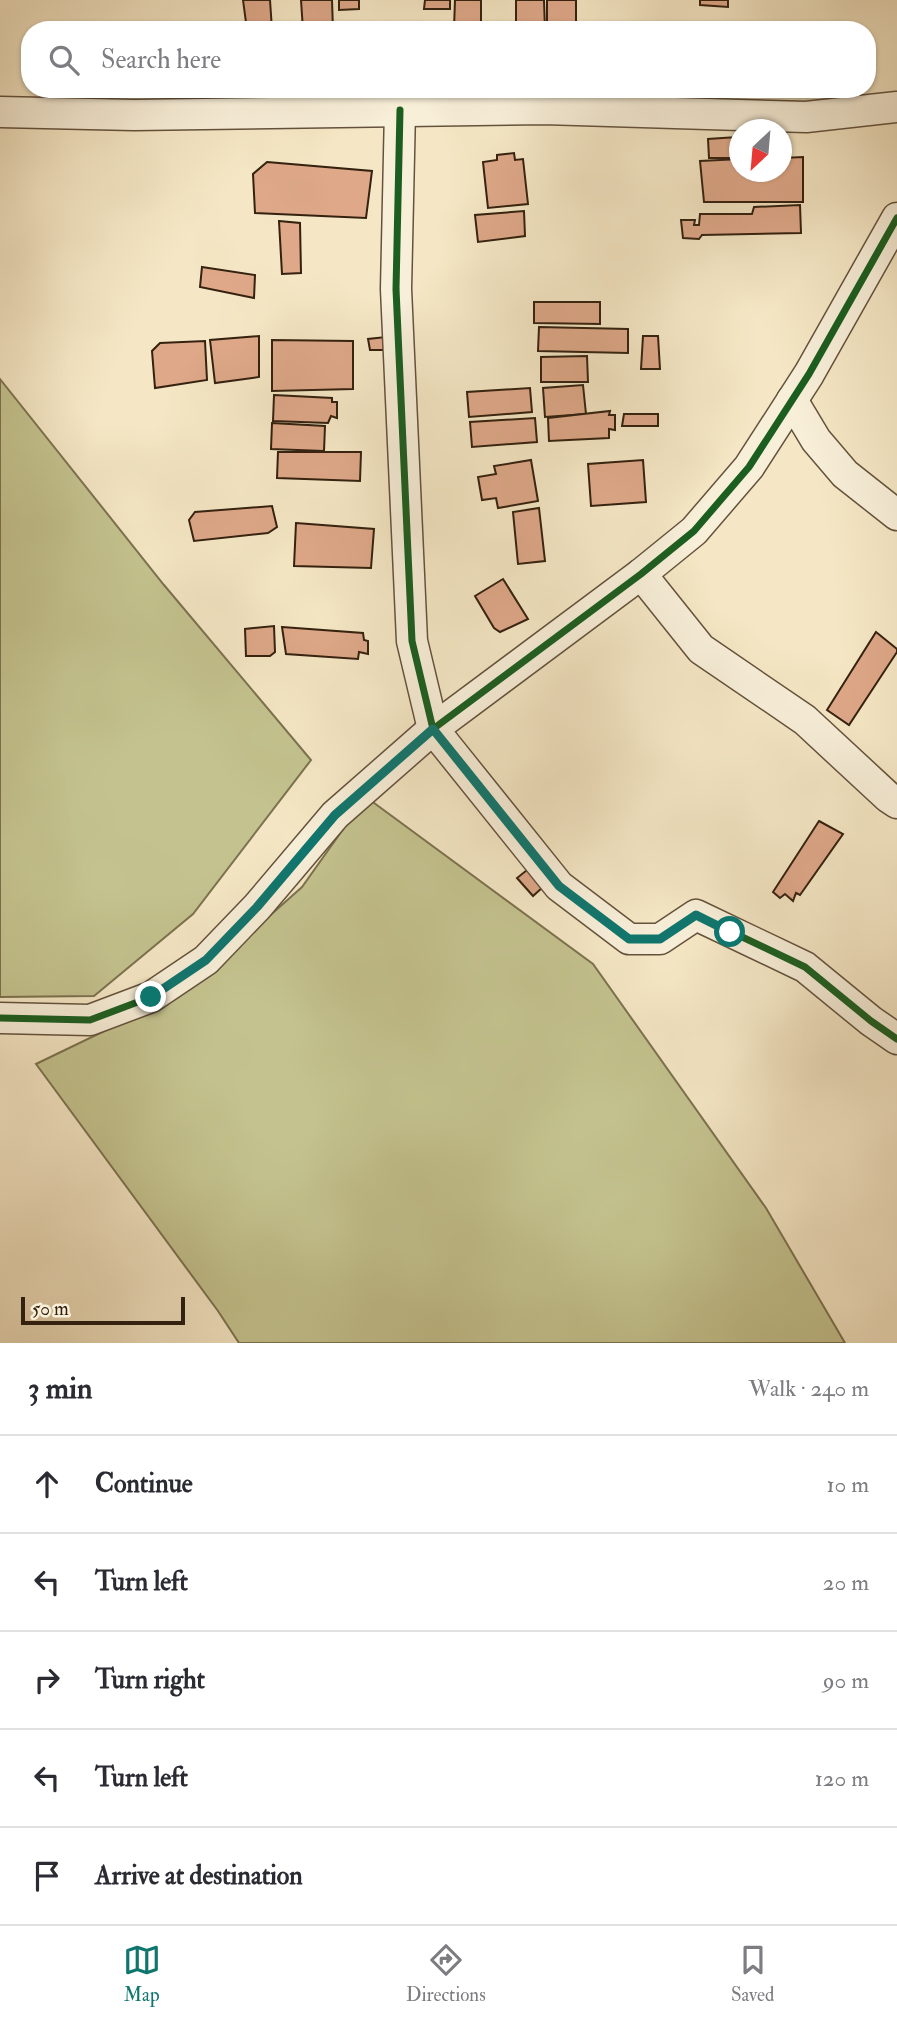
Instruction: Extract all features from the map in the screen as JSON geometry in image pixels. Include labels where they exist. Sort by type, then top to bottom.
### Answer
[{"type":"street","points":[[0,112],[134,115],[544,109],[806,117],[897,107]]},
{"type":"street","points":[[400,110],[396,289],[412,641],[433,729],[559,886],[629,939],[660,939],[696,915],[805,967],[897,1039]]},
{"type":"street","points":[[0,1018],[90,1020],[151,997],[195,968],[257,907],[335,815],[433,729],[694,531],[749,467],[792,400],[897,218]]},
{"type":"street","points":[[792,400],[816,440],[845,474],[897,514]]},
{"type":"street","points":[[641,573],[701,649],[805,720],[897,803]]},
{"type":"shaded area","points":[[0,379],[164,585],[311,760],[193,914],[94,996],[0,997]]},
{"type":"shaded area","points":[[366,797],[593,964],[766,1208],[845,1343],[239,1343],[36,1064],[183,993],[302,887]]},
{"type":"building","points":[[243,0],[270,0],[271,21],[246,21]]},
{"type":"building","points":[[301,0],[332,0],[333,21],[302,21]]},
{"type":"building","points":[[339,0],[359,0],[359,9],[339,10]]},
{"type":"building","points":[[425,0],[450,0],[450,9],[424,9]]},
{"type":"building","points":[[455,0],[481,0],[481,21],[454,21]]},
{"type":"building","points":[[516,0],[544,0],[545,21],[516,21]]},
{"type":"building","points":[[547,0],[576,0],[576,21],[547,21]]},
{"type":"building","points":[[700,0],[728,0],[728,7],[700,5]]},
{"type":"building","points":[[729,138],[729,158],[709,158],[708,139]]},
{"type":"building","points":[[514,153],[515,160],[523,159],[528,204],[488,208],[483,162],[497,160],[497,155]]},
{"type":"building","points":[[803,157],[803,202],[704,202],[700,161],[729,160],[729,182],[792,182],[792,158]]},
{"type":"building","points":[[267,162],[372,171],[366,218],[255,213],[253,174]]},
{"type":"building","points":[[800,205],[801,233],[702,235],[699,239],[683,238],[681,220],[695,220],[694,225],[699,225],[700,214],[752,214],[754,207]]},
{"type":"building","points":[[524,211],[525,236],[478,242],[475,215]]},
{"type":"building","points":[[279,221],[300,223],[301,273],[282,274]]},
{"type":"building","points":[[202,267],[255,275],[254,298],[200,287]]},
{"type":"building","points":[[534,302],[600,302],[600,324],[534,323]]},
{"type":"building","points":[[539,327],[628,329],[628,353],[538,351]]},
{"type":"building","points":[[259,336],[259,377],[215,383],[210,340]]},
{"type":"building","points":[[643,336],[658,336],[660,369],[641,369]]},
{"type":"building","points":[[386,337],[387,350],[370,350],[368,339]]},
{"type":"building","points":[[272,340],[353,341],[353,389],[272,391]]},
{"type":"building","points":[[205,341],[207,380],[155,388],[152,351],[160,343]]},
{"type":"building","points":[[587,356],[588,382],[541,382],[541,357]]},
{"type":"building","points":[[583,385],[586,414],[545,417],[543,388]]},
{"type":"building","points":[[530,388],[532,412],[469,417],[467,392]]},
{"type":"building","points":[[274,395],[332,398],[332,402],[337,402],[337,418],[331,416],[328,423],[273,421]]},
{"type":"building","points":[[610,411],[609,415],[615,415],[615,430],[609,429],[609,438],[549,441],[548,418]]},
{"type":"building","points":[[624,414],[658,414],[658,426],[622,426]]},
{"type":"building","points":[[535,418],[537,442],[472,447],[470,422]]},
{"type":"building","points":[[272,423],[325,426],[324,451],[271,449]]},
{"type":"building","points":[[278,452],[361,452],[360,481],[277,478]]},
{"type":"building","points":[[531,460],[538,501],[498,508],[496,498],[482,500],[478,477],[496,474],[494,466]]},
{"type":"building","points":[[643,460],[646,502],[591,506],[588,464]]},
{"type":"building","points":[[272,506],[277,527],[268,533],[194,541],[189,520],[195,512]]},
{"type":"building","points":[[539,508],[545,561],[518,564],[513,512]]},
{"type":"building","points":[[296,523],[374,529],[371,568],[294,566]]},
{"type":"building","points":[[503,579],[528,619],[500,632],[494,628],[475,596]]},
{"type":"building","points":[[274,626],[275,652],[270,656],[246,656],[245,629]]},
{"type":"building","points":[[282,627],[363,633],[364,640],[368,641],[368,654],[359,652],[358,659],[286,654]]},
{"type":"building","points":[[876,632],[897,649],[897,652],[849,725],[827,710]]},
{"type":"building","points":[[819,821],[843,834],[800,895],[796,893],[793,901],[785,894],[780,898],[773,892]]},
{"type":"building","points":[[527,870],[543,887],[533,896],[517,878]]},
{"type":"cycle path","points":[[400,110],[396,289],[412,641],[433,729],[559,886],[629,939],[660,939],[696,915],[805,967],[897,1039]]},
{"type":"cycle path","points":[[0,1018],[90,1020],[151,997],[206,960],[257,907],[335,815],[433,729],[641,574],[694,531],[749,467],[809,374],[897,218]]},
{"type":"route","points":[[151,997],[206,960],[257,907],[335,815],[433,729],[559,886],[629,939],[660,939],[696,915],[730,932]]}]
